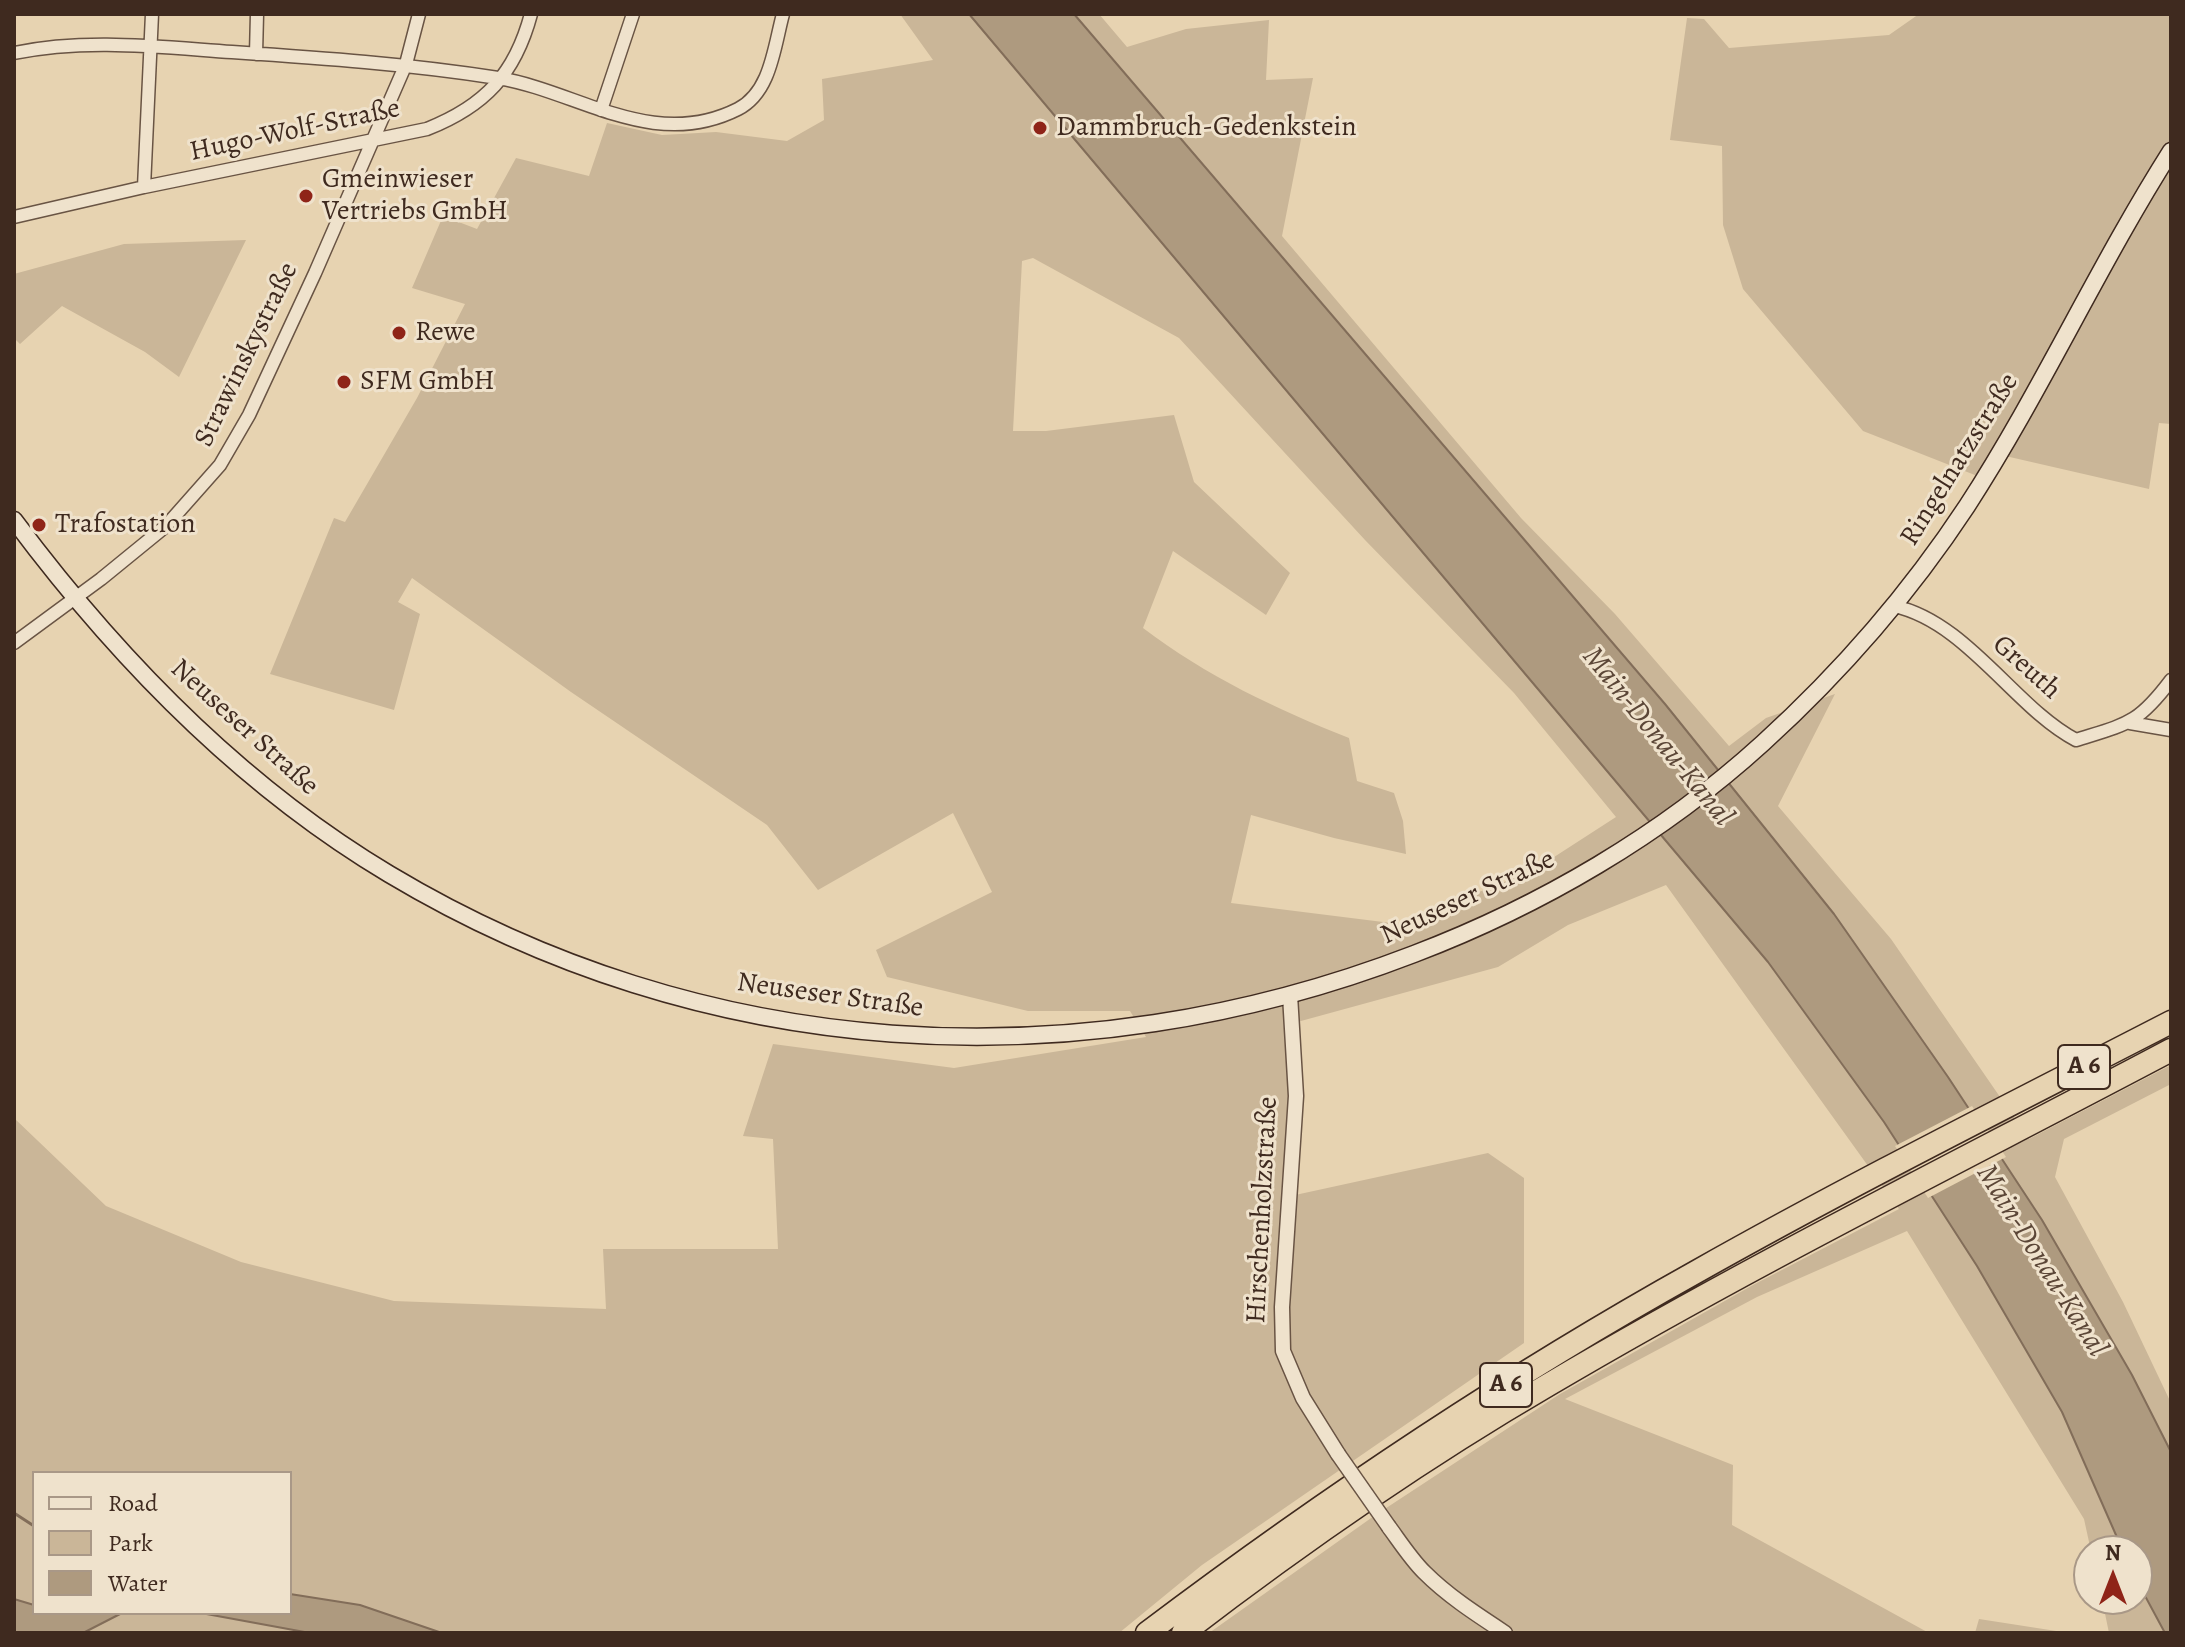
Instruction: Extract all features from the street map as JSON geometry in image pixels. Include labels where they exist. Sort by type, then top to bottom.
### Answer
[{"type":"highway","name":"A 6","points":[[1147,1633],[1336,1495],[1551,1357],[1694,1273],[2171,1022]]},
{"type":"highway","name":"A 6","points":[[1183,1633],[1382,1491],[1545,1386],[1698,1300],[2171,1050]]},
{"type":"main road","name":"Ringelnatzstraße","points":[[1744,760],[1826,681],[1894,606],[1935,552],[1984,478],[2171,151]]},
{"type":"main road","name":"Neuseser Straße","points":[[14,520],[75,598],[179,710],[261,784],[317,827],[390,874],[536,948],[634,983],[726,1008],[809,1024],[885,1033],[977,1038],[1043,1036],[1121,1030],[1203,1016],[1290,995],[1394,962],[1505,916],[1629,845],[1744,760]]},
{"type":"street","points":[[144,187],[152,14]]},
{"type":"street","points":[[256,54],[257,14]]},
{"type":"street","name":"Strawinskystraße","points":[[14,643],[166,526],[220,465],[249,415],[315,273],[406,64],[419,14]]},
{"type":"street","name":"Hugo-Wolf-Straße","points":[[14,217],[427,129],[459,116],[503,79],[527,31],[531,14]]},
{"type":"street","points":[[601,110],[633,14]]},
{"type":"street","points":[[14,53],[79,45],[149,46],[406,64],[503,79],[601,110],[671,125],[698,122],[737,109],[755,97],[765,83],[783,14]]},
{"type":"street","name":"Greuth","points":[[1894,606],[1907,609],[1944,631],[1993,667],[2034,708],[2076,740],[2130,723],[2150,708],[2171,680]]},
{"type":"street","name":"Greuth","points":[[2130,723],[2171,730]]},
{"type":"street","name":"Hirschenholzstraße","points":[[1290,995],[1296,1096],[1282,1307],[1283,1351],[1303,1398],[1338,1454],[1422,1570],[1461,1604],[1505,1633]]},
{"type":"green space","points":[[900,14],[969,14],[1768,962],[1884,1122],[1977,1266],[2062,1412],[2116,1535],[2088,1535],[2084,1519],[1907,1231],[1757,1297],[1565,1399],[1733,1465],[1732,1525],[1929,1633],[1209,1633],[1374,1516],[1560,1394],[1753,1285],[1899,1209],[1666,885],[1568,925],[1498,967],[1290,1024],[1293,1095],[1286,1197],[1488,1153],[1524,1178],[1524,1343],[1202,1565],[1119,1633],[442,1633],[360,1605],[292,1594],[292,1471],[32,1471],[32,1604],[14,1599],[14,1118],[106,1206],[241,1262],[394,1301],[606,1309],[603,1249],[778,1249],[773,1139],[743,1136],[773,1044],[954,1068],[1146,1037],[1130,1011],[1028,1011],[887,977],[876,950],[992,892],[953,813],[818,890],[767,825],[571,692],[412,578],[398,602],[420,614],[394,710],[270,674],[334,518],[345,522],[417,398],[465,304],[412,288],[443,216],[477,229],[516,158],[589,176],[607,123],[662,135],[716,132],[787,141],[824,120],[822,79],[933,60]],"holes":[[[1033,258],[1179,338],[1365,540],[1514,693],[1616,817],[1534,870],[1399,924],[1231,903],[1251,815],[1406,854],[1403,821],[1394,793],[1357,781],[1349,738],[1242,690],[1143,628],[1173,551],[1266,615],[1290,573],[1194,482],[1174,415],[1046,431],[1013,431],[1022,261]]]},
{"type":"green space","points":[[1074,14],[1099,14],[1127,47],[1186,29],[1269,20],[1266,80],[1313,78],[1282,236],[1521,518],[1615,614],[1729,746],[1766,718],[1835,694],[1778,806],[1891,939],[2029,1139],[2171,1065],[2171,1084],[2064,1139],[2055,1177],[2123,1302],[2171,1403],[2171,1452],[2131,1375],[2042,1220],[1948,1077],[1834,914],[1665,704]]},
{"type":"green space","points":[[1919,14],[2171,14],[2171,424],[2159,423],[2149,489],[2001,455],[1985,479],[1863,431],[1743,289],[1723,225],[1722,146],[1670,140],[1687,18],[1704,19],[1729,48],[1889,35]]},
{"type":"green space","points":[[246,240],[179,377],[145,352],[62,306],[20,344],[14,338],[14,274],[124,244]]},
{"type":"green space","points":[[2153,1611],[2165,1633],[2109,1633],[2105,1615],[2153,1615]]},
{"type":"green space","points":[[118,1615],[212,1615],[310,1633],[83,1633]]},
{"type":"green space","points":[[1979,1619],[2069,1633],[1975,1633]]},
{"type":"water","name":"Main-Donau-Kanal","points":[[969,14],[1074,14],[1665,704],[1834,914],[1948,1077],[2042,1220],[2132,1375],[2171,1452],[2171,1633],[2165,1633],[2153,1611],[2153,1535],[2116,1535],[2062,1412],[1977,1266],[1884,1122],[1768,962]]},
{"type":"water","points":[[292,1594],[360,1605],[442,1633],[310,1633],[212,1615],[292,1615]]},
{"type":"water","points":[[14,1599],[32,1604],[32,1615],[118,1615],[83,1633],[14,1632]]},
{"type":"pier","points":[[1972,1106],[2006,1157],[1928,1198],[1895,1146]]},
{"type":"waterway","points":[[14,1513],[32,1525]]},
{"type":"place","name":"Dammbruch-Gedenkstein","points":[[1040,128]]},
{"type":"place","name":"Gmeinwieser Vertriebs GmbH","points":[[306,196]]},
{"type":"place","name":"Rewe","points":[[399,333]]},
{"type":"place","name":"SFM GmbH","points":[[344,382]]},
{"type":"place","name":"Trafostation","points":[[39,525]]}]
